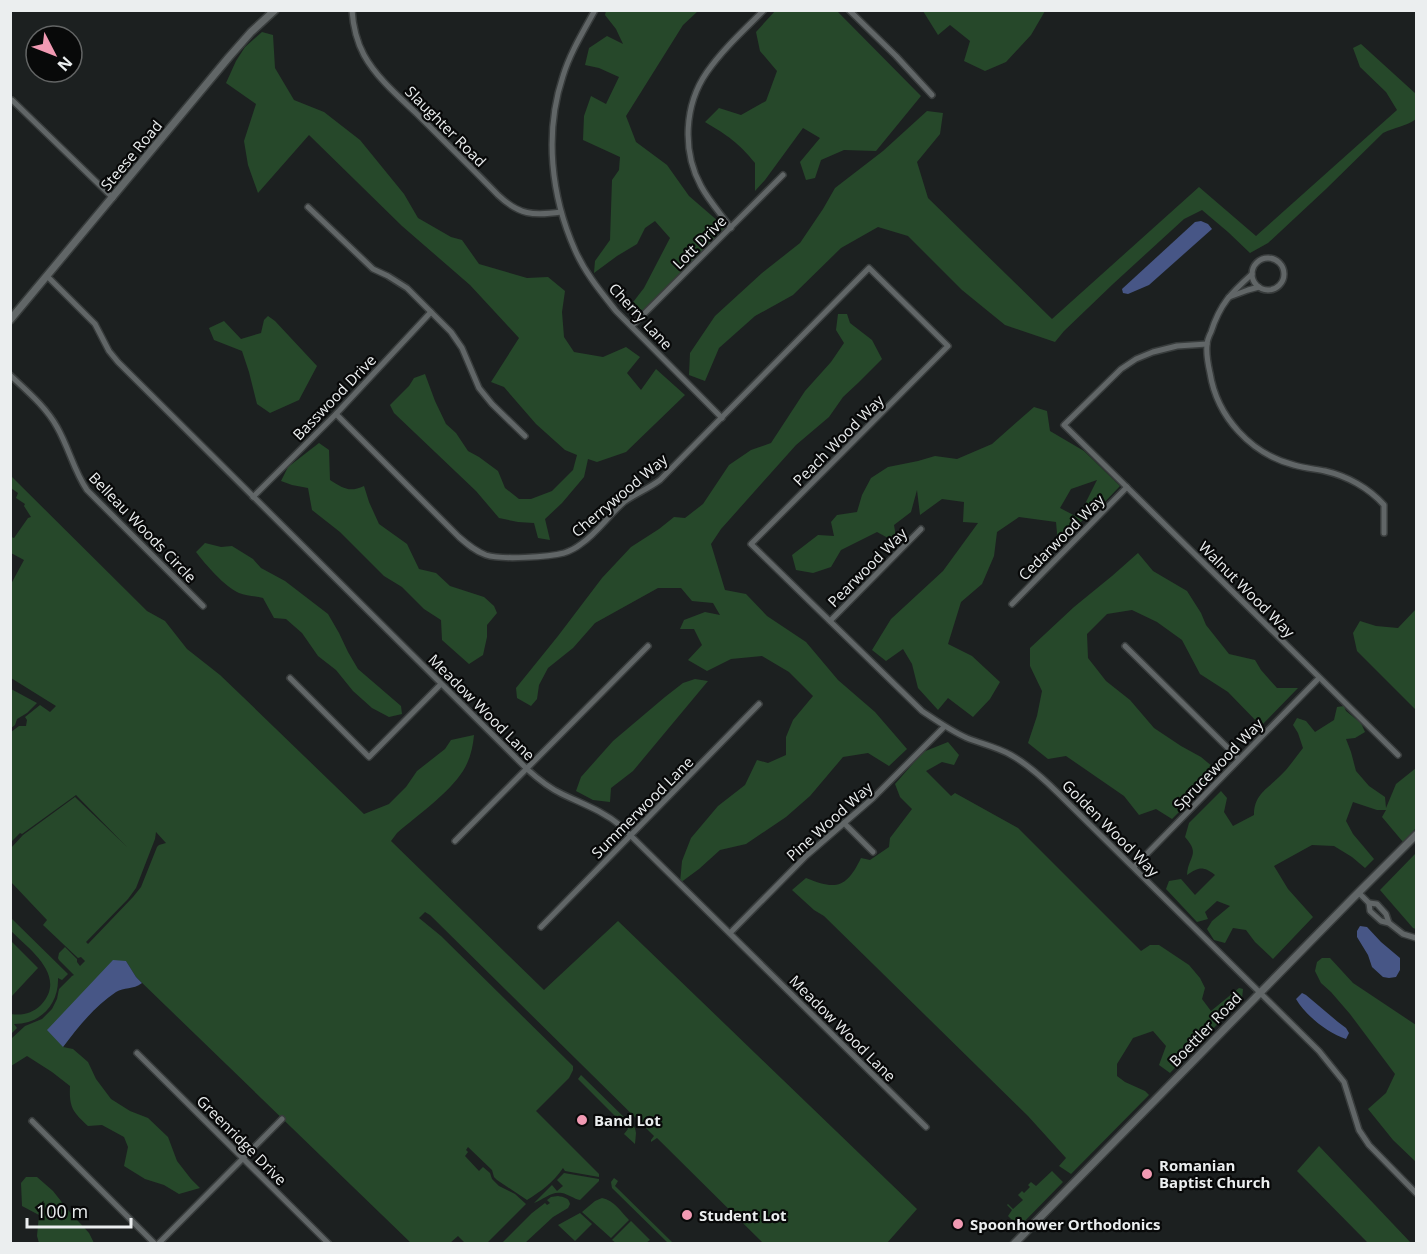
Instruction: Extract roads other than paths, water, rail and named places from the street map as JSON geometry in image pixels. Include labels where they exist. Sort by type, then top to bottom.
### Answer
[{"type":"street","name":"Steese Road","points":[[10,320],[229,57],[275,10]]},
{"type":"street","name":"Slaughter Road","points":[[352,10],[359,45],[371,66],[498,195],[512,207],[526,213],[537,215],[561,212]]},
{"type":"street","name":"Cherry Lane","points":[[595,10],[566,69],[558,91],[553,118],[552,163],[561,212],[575,250],[590,276],[616,311],[722,418]]},
{"type":"street","points":[[731,228],[708,197],[694,170],[689,148],[689,121],[697,90],[706,73],[764,10]]},
{"type":"street","points":[[849,10],[932,95]]},
{"type":"street","points":[[11,101],[113,198]]},
{"type":"street","name":"Lott Drive","points":[[632,326],[783,175]]},
{"type":"street","points":[[308,207],[373,269],[407,288],[451,333],[462,348],[479,388],[525,436]]},
{"type":"street","points":[[1227,297],[1259,287],[1269,290],[1279,286],[1285,277],[1283,266],[1275,259],[1264,258],[1255,264],[1252,274],[1227,297],[1215,320],[1207,344],[1212,386],[1230,423],[1243,437],[1275,458],[1293,465],[1344,477],[1376,496],[1384,505],[1384,533]]},
{"type":"street","name":"Peach Wood Way","points":[[765,531],[948,346],[869,268],[863,274]]},
{"type":"street","name":"Cherrywood Way","points":[[336,414],[466,543],[482,554],[504,558],[558,554],[582,544],[626,501],[644,492],[660,480],[863,274]]},
{"type":"street","points":[[1252,274],[1259,287]]},
{"type":"street","name":"Meadow Wood Lane","points":[[47,276],[96,324],[109,351],[118,362],[527,769],[558,792],[616,821],[926,1126]]},
{"type":"street","name":"Basswood Drive","points":[[254,497],[336,414],[431,312]]},
{"type":"street","name":"Walnut Wood Way","points":[[1207,344],[1177,346],[1136,359],[1121,369],[1064,425],[1398,755]]},
{"type":"street","name":"Belleau Woods Circle","points":[[10,375],[46,410],[62,436],[78,475],[87,490],[203,606]]},
{"type":"street","name":"Cedarwood Way","points":[[1012,604],[1127,487]]},
{"type":"street","name":"Pearwood Way","points":[[830,621],[921,529]]},
{"type":"street","name":"Golden Wood Way","points":[[765,531],[751,544],[915,705],[944,727],[997,748],[1035,771],[1319,1051],[1344,1082],[1359,1130],[1369,1145],[1416,1193]]},
{"type":"street","points":[[455,842],[648,646]]},
{"type":"street","points":[[1125,646],[1239,759]]},
{"type":"street","points":[[290,678],[369,757],[441,684]]},
{"type":"street","name":"Sprucewood Way","points":[[1134,867],[1319,678]]},
{"type":"street","name":"Summerwood Lane","points":[[541,927],[759,704]]},
{"type":"street","name":"Pine Wood Way","points":[[730,933],[806,856],[891,781],[944,727]]},
{"type":"street","points":[[844,823],[873,852]]},
{"type":"street","name":"Boettler Road","points":[[1020,1242],[1416,835]]},
{"type":"street","points":[[1359,893],[1369,903],[1377,904],[1386,914],[1389,923],[1403,934],[1416,938]]},
{"type":"street","name":"Greenridge Drive","points":[[137,1053],[329,1244]]},
{"type":"street","points":[[32,1121],[157,1244],[282,1119]]},
{"type":"water","points":[[1201,221],[1212,229],[1149,285],[1128,294],[1123,293],[1122,289],[1195,222]]},
{"type":"water","points":[[1360,926],[1367,927],[1400,958],[1400,970],[1396,977],[1383,977],[1372,967],[1357,937]]},
{"type":"water","points":[[113,960],[126,961],[142,983],[119,990],[108,998],[87,1017],[63,1047],[47,1030]]},
{"type":"water","points":[[1302,993],[1346,1028],[1349,1033],[1346,1039],[1311,1018],[1296,999]]},
{"type":"place","name":"Band Lot","points":[[582,1120]]},
{"type":"place","name":"Romanian Baptist Church","points":[[1147,1174]]},
{"type":"place","name":"Student Lot","points":[[687,1215]]},
{"type":"place","name":"Spoonhower Orthodonics","points":[[958,1224]]}]
